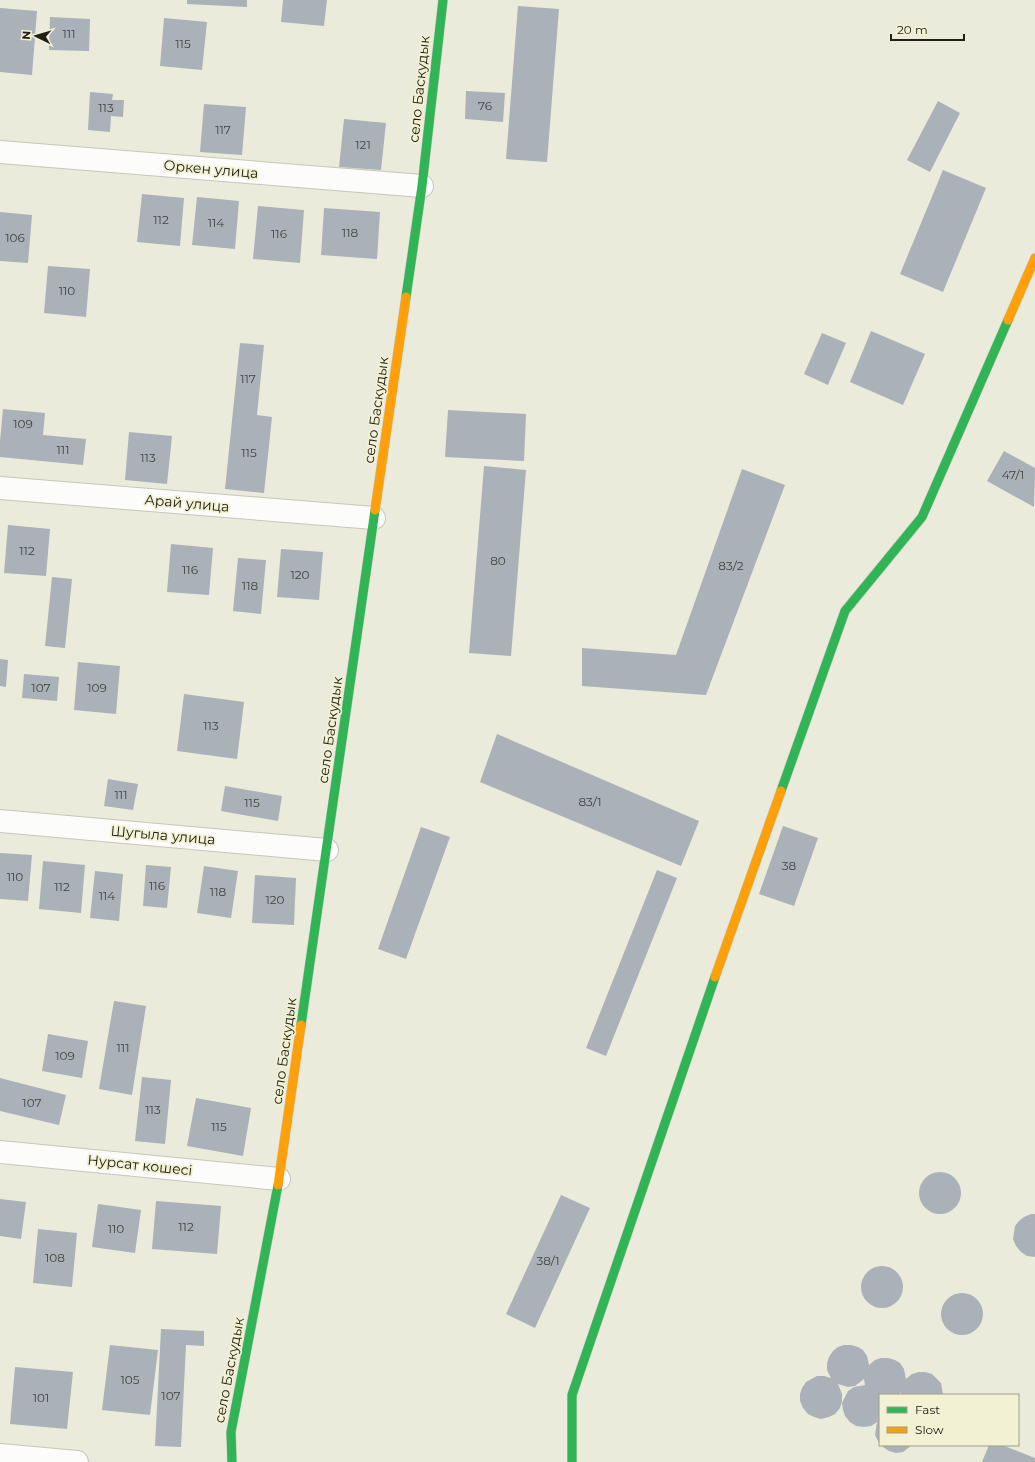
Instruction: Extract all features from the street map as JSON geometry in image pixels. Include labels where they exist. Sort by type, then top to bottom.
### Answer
[{"type":"street","name":"село Баскудык","points":[[232,1462],[231,1432],[279,1179],[422,186],[442,0]]},
{"type":"street","name":"Оркен улица","points":[[0,152],[422,186]]},
{"type":"street","points":[[572,1462],[572,1395],[692,1044],[845,611],[922,517],[1035,258]]},
{"type":"street","name":"Арай улица","points":[[0,488],[374,518]]},
{"type":"street","name":"Шугыла улица","points":[[0,821],[326,850]]},
{"type":"street","name":"Нурсат кошесi","points":[[0,1152],[279,1179]]},
{"type":"street","points":[[0,1455],[77,1462]]},
{"type":"building","points":[[187,0],[247,0],[247,7],[187,4]]},
{"type":"building","points":[[283,0],[327,0],[324,26],[281,22]]},
{"type":"building","points":[[518,6],[559,9],[547,162],[506,159]]},
{"type":"building","points":[[0,8],[37,11],[32,75],[0,72]]},
{"type":"building","points":[[50,17],[90,19],[89,51],[49,50]]},
{"type":"building","points":[[164,18],[207,22],[202,70],[160,66]]},
{"type":"building","points":[[466,91],[505,93],[503,122],[465,119]]},
{"type":"building","points":[[90,92],[113,94],[112,100],[124,100],[123,117],[111,116],[110,132],[88,130]]},
{"type":"building","points":[[938,101],[960,113],[930,172],[907,160]]},
{"type":"building","points":[[204,104],[246,107],[242,155],[200,152]]},
{"type":"building","points":[[344,119],[386,123],[381,170],[339,167]]},
{"type":"building","points":[[943,170],[986,188],[943,292],[900,274]]},
{"type":"building","points":[[142,194],[184,198],[180,246],[137,242]]},
{"type":"building","points":[[197,197],[239,201],[235,249],[192,245]]},
{"type":"building","points":[[258,206],[304,210],[300,263],[253,259]]},
{"type":"building","points":[[324,208],[380,212],[377,259],[321,255]]},
{"type":"building","points":[[0,212],[32,215],[28,263],[0,261]]},
{"type":"building","points":[[48,266],[90,269],[86,317],[44,313]]},
{"type":"building","points":[[871,331],[925,354],[903,405],[850,382]]},
{"type":"building","points":[[822,333],[846,343],[828,385],[804,374]]},
{"type":"building","points":[[240,343],[264,345],[257,415],[272,417],[264,493],[225,489]]},
{"type":"building","points":[[3,409],[45,413],[43,435],[86,439],[83,465],[0,457]]},
{"type":"building","points":[[448,410],[526,414],[524,461],[445,457]]},
{"type":"building","points":[[129,432],[172,436],[167,484],[125,480]]},
{"type":"building","points":[[1004,451],[1035,468],[1034,507],[987,481]]},
{"type":"building","points":[[484,466],[526,470],[511,656],[469,653]]},
{"type":"building","points":[[742,469],[785,485],[706,695],[582,686],[582,648],[676,655]]},
{"type":"building","points":[[8,525],[50,529],[46,576],[4,573]]},
{"type":"building","points":[[171,544],[213,548],[209,595],[167,592]]},
{"type":"building","points":[[281,549],[323,552],[319,600],[277,597]]},
{"type":"building","points":[[238,558],[266,560],[261,614],[233,611]]},
{"type":"building","points":[[52,577],[72,579],[65,648],[45,646]]},
{"type":"building","points":[[0,659],[8,660],[6,687],[0,686]]},
{"type":"building","points":[[78,662],[120,666],[116,714],[74,710]]},
{"type":"building","points":[[24,674],[59,677],[57,701],[22,698]]},
{"type":"building","points":[[184,694],[244,702],[237,759],[177,751]]},
{"type":"building","points":[[497,734],[699,821],[681,866],[480,782]]},
{"type":"building","points":[[108,779],[138,784],[133,810],[104,806]]},
{"type":"building","points":[[225,786],[282,796],[278,821],[221,811]]},
{"type":"building","points":[[783,826],[818,838],[794,906],[759,894]]},
{"type":"building","points":[[421,827],[450,837],[406,959],[378,949]]},
{"type":"building","points":[[0,853],[32,855],[28,901],[0,899]]},
{"type":"building","points":[[43,861],[85,865],[81,913],[39,909]]},
{"type":"building","points":[[146,865],[171,867],[167,908],[143,906]]},
{"type":"building","points":[[204,866],[238,871],[231,918],[197,913]]},
{"type":"building","points":[[657,870],[677,878],[606,1056],[586,1048]]},
{"type":"building","points":[[95,871],[123,874],[119,921],[90,918]]},
{"type":"building","points":[[255,875],[296,878],[294,925],[252,923]]},
{"type":"building","points":[[114,1001],[146,1006],[132,1095],[99,1089]]},
{"type":"building","points":[[48,1034],[88,1041],[82,1078],[42,1071]]},
{"type":"building","points":[[142,1077],[171,1080],[165,1144],[135,1141]]},
{"type":"building","points":[[0,1078],[66,1095],[59,1125],[0,1111]]},
{"type":"building","points":[[196,1098],[251,1108],[243,1156],[187,1146]]},
{"type":"building","points":[[936,1172],[944,1172],[952,1175],[958,1181],[961,1193],[958,1205],[952,1211],[944,1214],[936,1214],[928,1211],[922,1205],[919,1197],[919,1189],[922,1181],[928,1175]]},
{"type":"building","points":[[561,1195],[590,1208],[535,1328],[506,1314]]},
{"type":"building","points":[[0,1199],[26,1202],[21,1239],[0,1236]]},
{"type":"building","points":[[156,1201],[221,1206],[217,1254],[152,1249]]},
{"type":"building","points":[[98,1204],[141,1210],[135,1253],[92,1247]]},
{"type":"building","points":[[1035,1214],[1035,1257],[1027,1256],[1021,1252],[1013,1239],[1015,1226],[1024,1217]]},
{"type":"building","points":[[38,1229],[77,1233],[72,1287],[33,1283]]},
{"type":"building","points":[[878,1266],[886,1266],[894,1269],[900,1275],[903,1287],[900,1299],[894,1305],[886,1308],[878,1308],[870,1305],[864,1299],[861,1291],[861,1283],[864,1275],[870,1269]]},
{"type":"building","points":[[958,1293],[966,1293],[974,1296],[980,1302],[983,1314],[980,1326],[974,1332],[966,1335],[958,1335],[950,1332],[944,1326],[941,1318],[941,1310],[944,1302],[950,1296]]},
{"type":"building","points":[[161,1329],[204,1331],[204,1346],[186,1345],[181,1447],[155,1446]]},
{"type":"building","points":[[110,1345],[158,1350],[150,1415],[102,1410]]},
{"type":"building","points":[[851,1345],[858,1347],[863,1350],[867,1356],[869,1365],[875,1360],[881,1358],[895,1360],[900,1363],[904,1369],[906,1379],[912,1374],[919,1372],[932,1374],[941,1383],[943,1394],[901,1394],[901,1392],[900,1394],[879,1394],[879,1443],[875,1435],[877,1422],[871,1426],[856,1426],[845,1416],[843,1410],[842,1403],[848,1391],[854,1387],[865,1385],[864,1379],[855,1386],[848,1387],[838,1384],[842,1394],[840,1408],[835,1414],[829,1417],[821,1419],[814,1417],[808,1414],[800,1401],[802,1388],[806,1382],[817,1376],[831,1378],[827,1370],[827,1363],[833,1351],[838,1347]]},
{"type":"building","points":[[15,1367],[73,1372],[67,1429],[10,1424]]},
{"type":"building","points":[[882,1446],[911,1446],[903,1452],[896,1453],[889,1451]]},
{"type":"building","points":[[989,1446],[1005,1446],[1035,1458],[1035,1462],[982,1462]]},
{"type":"traffic: fast","points":[[406,297],[422,186],[443,0]]},
{"type":"traffic: fast","points":[[781,791],[845,611],[922,517],[1008,320]]},
{"type":"traffic: fast","points":[[301,1025],[375,510]]},
{"type":"traffic: fast","points":[[572,1462],[572,1395],[715,977]]},
{"type":"traffic: fast","points":[[232,1462],[231,1432],[278,1185]]},
{"type":"traffic: slow","points":[[1008,320],[1035,258]]},
{"type":"traffic: slow","points":[[375,510],[406,297]]},
{"type":"traffic: slow","points":[[715,977],[781,791]]},
{"type":"traffic: slow","points":[[278,1185],[301,1025]]}]
